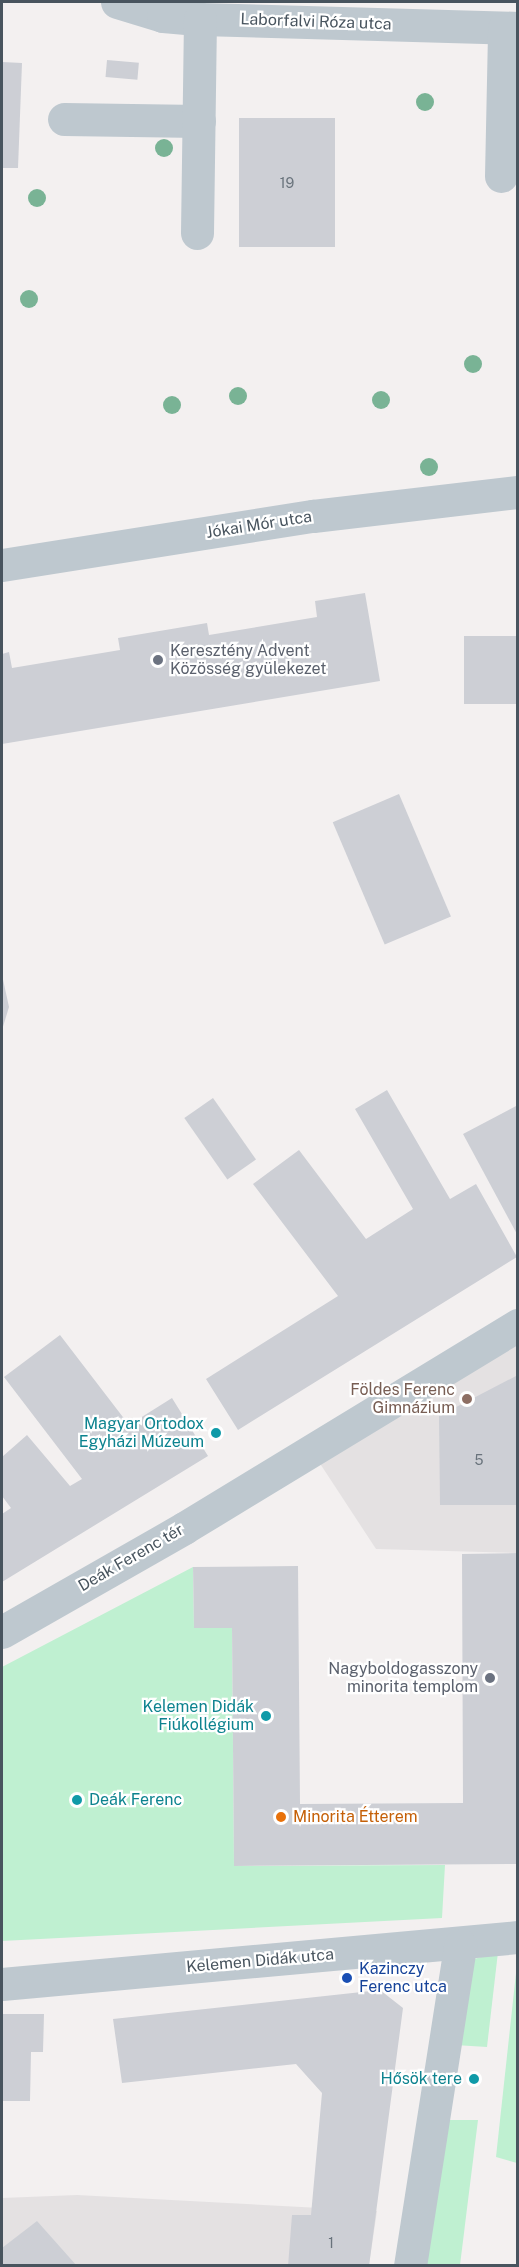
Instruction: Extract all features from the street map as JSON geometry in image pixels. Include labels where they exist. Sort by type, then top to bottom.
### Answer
[{"type":"street","name":"Laborfalvi Róza utca","points":[[117,2],[163,16],[200,19],[511,28]]},
{"type":"street","points":[[197,234],[200,19]]},
{"type":"street","points":[[501,176],[511,28]]},
{"type":"street","points":[[64,119],[198,121]]},
{"type":"street","name":"Jókai Mór utca","points":[[2,566],[313,516],[518,492]]},
{"type":"street","name":"Deák Ferenc tér","points":[[2,1632],[260,1482],[518,1324]]},
{"type":"street","name":"Kelemen Didák utca","points":[[2,1984],[460,1945],[518,1936]]},
{"type":"street","points":[[410,2265],[460,1945]]},
{"type":"shaded area","name":"Földes Ferenc Gimnázium","points":[[517,1339],[517,1553],[376,1549],[317,1459]]},
{"type":"shaded area","points":[[77,2195],[377,2211],[369,2265],[2,2266],[2,2198]]},
{"type":"green space","points":[[193,1567],[194,1628],[232,1628],[234,1866],[445,1865],[442,1918],[2,1941],[2,1667]]},
{"type":"green space","points":[[498,1952],[487,2047],[455,2045],[471,1960]]},
{"type":"green space","points":[[518,1964],[517,2163],[496,2157]]},
{"type":"green space","points":[[447,2120],[478,2120],[460,2265],[422,2266]]},
{"type":"building","points":[[107,60],[139,63],[137,80],[106,77]]},
{"type":"building","points":[[2,62],[22,63],[18,168],[2,168]]},
{"type":"building","points":[[239,118],[335,118],[335,247],[239,247]]},
{"type":"building","points":[[365,593],[380,681],[2,744],[2,654],[9,652],[12,668],[120,650],[118,638],[207,623],[209,635],[317,617],[315,601]]},
{"type":"building","points":[[464,636],[518,636],[518,704],[464,704]]},
{"type":"building","points":[[399,794],[451,916],[385,945],[333,822]]},
{"type":"building","points":[[2,975],[9,1007],[2,1030]]},
{"type":"building","points":[[387,1090],[450,1199],[476,1184],[517,1257],[238,1430],[206,1379],[338,1296],[253,1184],[299,1150],[366,1239],[413,1209],[355,1109]]},
{"type":"building","points":[[213,1098],[256,1159],[227,1180],[184,1118]]},
{"type":"building","points":[[518,1105],[518,1236],[463,1134]]},
{"type":"building","points":[[60,1335],[129,1425],[172,1398],[208,1456],[2,1582],[2,1514],[11,1508],[2,1496],[2,1457],[27,1435],[70,1486],[82,1479],[4,1377]]},
{"type":"building","points":[[516,1376],[518,1505],[440,1505],[439,1416]]},
{"type":"building","name":"Kelemen Didák Fiúkollégium","points":[[518,1553],[518,1864],[234,1866],[232,1628],[194,1628],[193,1567],[298,1566],[300,1804],[463,1803],[462,1554]]},
{"type":"building","points":[[380,1990],[403,2008],[369,2266],[288,2266],[292,2215],[311,2215],[322,2093],[296,2064],[122,2083],[113,2019]]},
{"type":"building","points":[[2,2014],[44,2014],[43,2052],[31,2052],[30,2101],[2,2101]]},
{"type":"building","points":[[37,2221],[77,2266],[2,2266],[2,2248]]},
{"type":"place","name":"Keresztény Advent Közösség gyülekezet","points":[[158,660]]},
{"type":"place","name":"Földes Ferenc Gimnázium","points":[[467,1399]]},
{"type":"place","name":"Magyar Ortodox Egyházi Múzeum","points":[[216,1433]]},
{"type":"place","name":"Nagyboldogasszony minorita templom","points":[[490,1678]]},
{"type":"place","name":"Kelemen Didák Fiúkollégium","points":[[266,1716]]},
{"type":"place","name":"Deák Ferenc","points":[[77,1800]]},
{"type":"place","name":"Minorita Étterem","points":[[281,1817]]},
{"type":"place","name":"Kazinczy Ferenc utca","points":[[347,1978]]},
{"type":"place","name":"Hősök tere","points":[[474,2079]]}]
